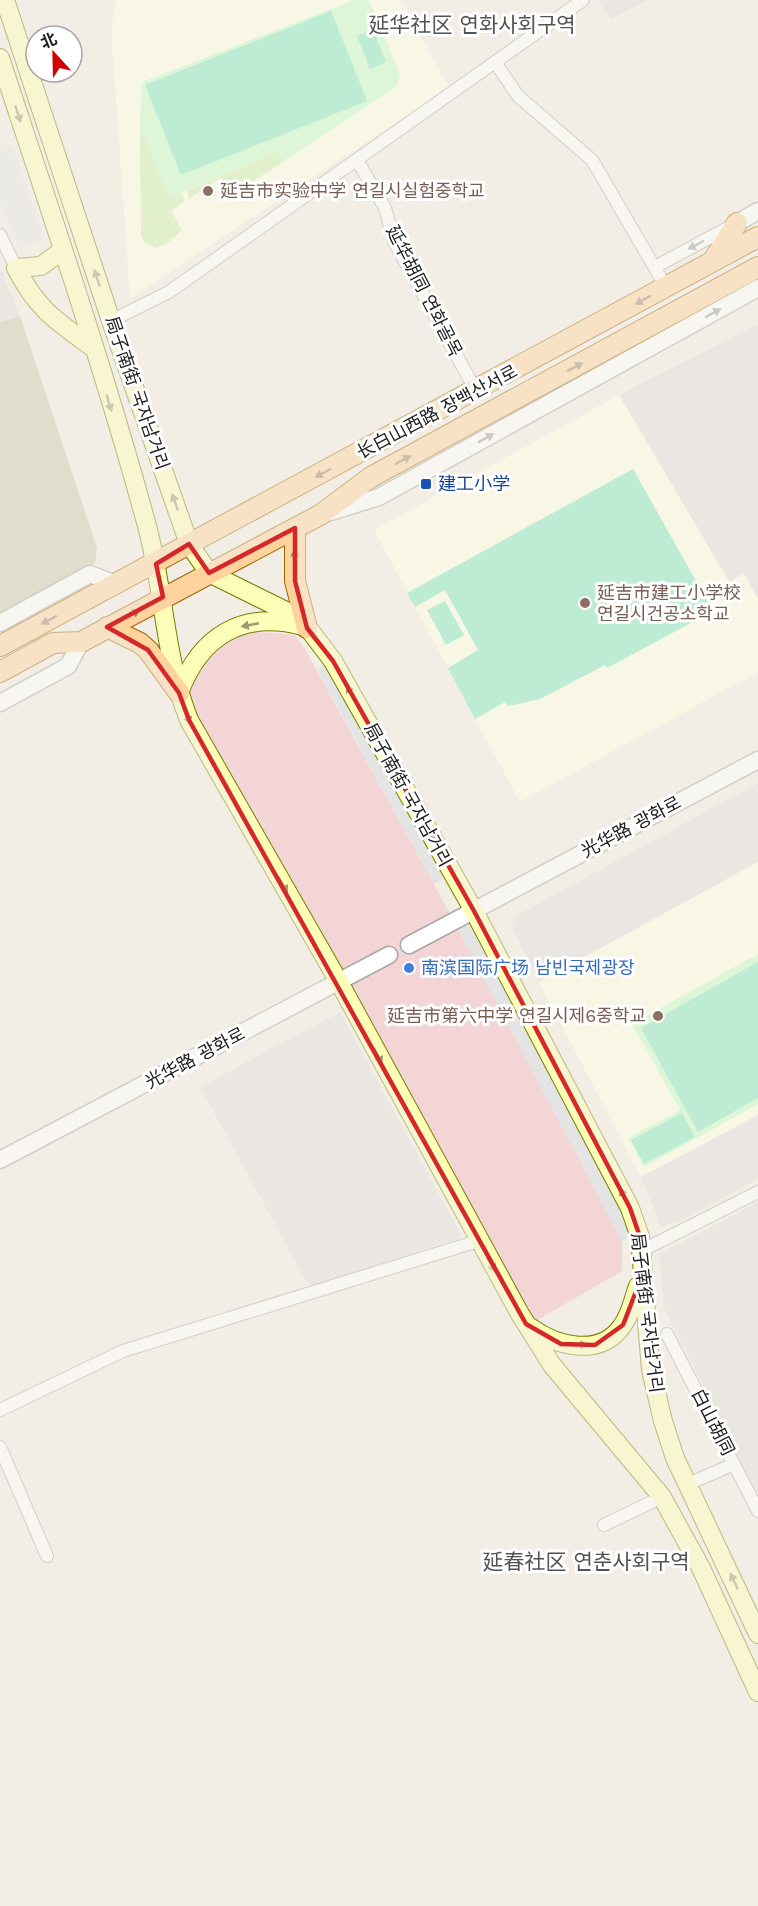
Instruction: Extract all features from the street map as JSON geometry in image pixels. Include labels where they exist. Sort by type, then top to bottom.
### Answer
[{"type":"main road","name":"局子南街 국자남거리","points":[[4,0],[111,321],[189,544],[209,573],[294,615],[333,661],[474,910],[630,1208],[640,1238],[651,1370],[663,1422],[688,1484],[758,1634]]},
{"type":"main road","name":"局子南街 국자남거리","points":[[0,58],[63,250],[156,564],[178,693],[189,720],[339,982],[478,1241],[526,1324],[568,1385],[662,1497],[701,1568],[758,1692]]},
{"type":"main road","points":[[712,262],[736,223]]},
{"type":"main road","name":"长白山西路 장백산서로","points":[[0,646],[156,564],[189,544],[758,237]]},
{"type":"main road","points":[[63,250],[41,266],[16,267],[29,294],[48,316],[92,347]]},
{"type":"main road","name":"长白山西路 장백산서로","points":[[0,672],[53,643],[81,642],[320,515],[371,477],[756,282]]},
{"type":"main road","points":[[107,627],[140,643],[148,650],[178,693],[195,657],[222,634],[257,623],[278,622],[307,628],[296,580],[295,528]]},
{"type":"main road","points":[[526,1324],[541,1335],[561,1344],[584,1346],[604,1341],[616,1334],[623,1325],[642,1276]]},
{"type":"street","points":[[111,321],[169,292],[584,0]]},
{"type":"street","points":[[495,62],[518,96],[592,160],[666,287]]},
{"type":"street","name":"延华胡同 연화골목","points":[[357,159],[384,208],[394,241],[476,391]]},
{"type":"street","points":[[655,267],[758,211]]},
{"type":"street","points":[[0,235],[16,267]]},
{"type":"street","points":[[0,623],[90,574],[116,584]]},
{"type":"street","name":"长白山西路 장백산서로","points":[[0,703],[68,666],[81,642]]},
{"type":"street","name":"光华路 광화로","points":[[409,945],[758,760]]},
{"type":"street","name":"光华路 광화로","points":[[0,1160],[389,956]]},
{"type":"street","points":[[641,1251],[758,1192]]},
{"type":"street","points":[[0,1410],[123,1351],[478,1241]]},
{"type":"street","name":"白山胡同","points":[[667,1334],[758,1511]]},
{"type":"street","points":[[0,1447],[47,1556]]},
{"type":"street","points":[[688,1484],[734,1464]]},
{"type":"street","points":[[604,1525],[662,1497]]},
{"type":"highlighted area","points":[[295,528],[295,581],[307,628],[333,661],[474,911],[630,1208],[640,1237],[642,1276],[623,1325],[595,1345],[561,1344],[526,1324],[189,720],[179,693],[148,650],[107,627],[163,597],[156,564],[189,544],[209,573]]},
{"type":"shaded area","name":"延吉市实验中学 연길시실험중학교","points":[[116,0],[401,0],[449,88],[130,298],[111,30]]},
{"type":"shaded area","points":[[598,0],[649,0],[611,19]]},
{"type":"shaded area","points":[[0,145],[12,146],[45,240],[19,249],[0,202]]},
{"type":"shaded area","points":[[0,268],[20,316],[0,322]]},
{"type":"shaded area","points":[[20,316],[97,548],[95,563],[0,615],[0,322]]},
{"type":"shaded area","points":[[758,324],[758,599],[744,574],[730,582],[619,395]]},
{"type":"shaded area","name":"延吉市建工小学校 연길시건공소학교","points":[[619,395],[729,582],[744,574],[758,599],[758,672],[520,802],[374,530]]},
{"type":"shaded area","points":[[261,632],[295,635],[305,649],[434,884],[622,1239],[622,1271],[534,1322],[188,700],[193,678],[212,653],[228,640],[244,634]]},
{"type":"shaded area","points":[[326,663],[445,878],[434,884],[317,669]]},
{"type":"shaded area","points":[[758,783],[758,862],[539,982],[512,927],[514,917]]},
{"type":"shaded area","name":"延吉市第六中学 연길시제6중학교","points":[[758,862],[758,1115],[641,1177],[539,982]]},
{"type":"shaded area","points":[[454,922],[465,922],[473,929],[630,1222],[633,1234],[622,1242]]},
{"type":"shaded area","points":[[340,1012],[462,1237],[312,1286],[304,1277],[200,1087]]},
{"type":"shaded area","points":[[758,1115],[758,1179],[684,1219],[661,1227],[641,1177]]},
{"type":"shaded area","points":[[758,1202],[758,1495],[664,1308],[659,1254]]},
{"type":"green space","points":[[354,0],[369,0],[400,75],[396,87],[283,162],[279,151],[169,198],[140,126],[142,82]]},
{"type":"green space","points":[[331,11],[367,101],[181,175],[145,85]]},
{"type":"green space","points":[[373,29],[386,62],[370,69],[357,36]]},
{"type":"green space","points":[[140,126],[169,198],[181,193],[185,201],[171,211],[182,230],[166,244],[155,248],[144,242],[141,235]]},
{"type":"green space","points":[[279,151],[283,162],[233,194],[221,177],[189,199],[187,191]]},
{"type":"green space","points":[[633,469],[713,611],[607,668],[605,665],[540,699],[508,706],[505,702],[475,719],[448,668],[478,650],[445,590],[415,607],[407,593]]},
{"type":"green space","points":[[445,601],[464,635],[446,645],[427,610]]},
{"type":"green space","points":[[758,954],[758,1104],[644,1167],[628,1138],[680,1110],[632,1024]]},
{"type":"green space","points":[[758,962],[758,1098],[698,1132],[641,1028]]},
{"type":"green space","points":[[682,1113],[695,1137],[644,1164],[631,1140]]},
{"type":"place","name":"延吉市实验中学 연길시실험중학교","points":[[208,191]]},
{"type":"place","name":"建工小学","points":[[426,484]]},
{"type":"place","name":"延吉市建工小学校 연길시건공소학교","points":[[585,603]]},
{"type":"place","name":"南滨国际广场 남빈국제광장","points":[[409,968]]},
{"type":"place","name":"延吉市第六中学 연길시제6중학교","points":[[658,1016]]},
{"type":"district","name":"延华社区 연화사회구역","points":[[472,25]]},
{"type":"district","name":"延春社区 연춘사회구역","points":[[586,1562]]}]
